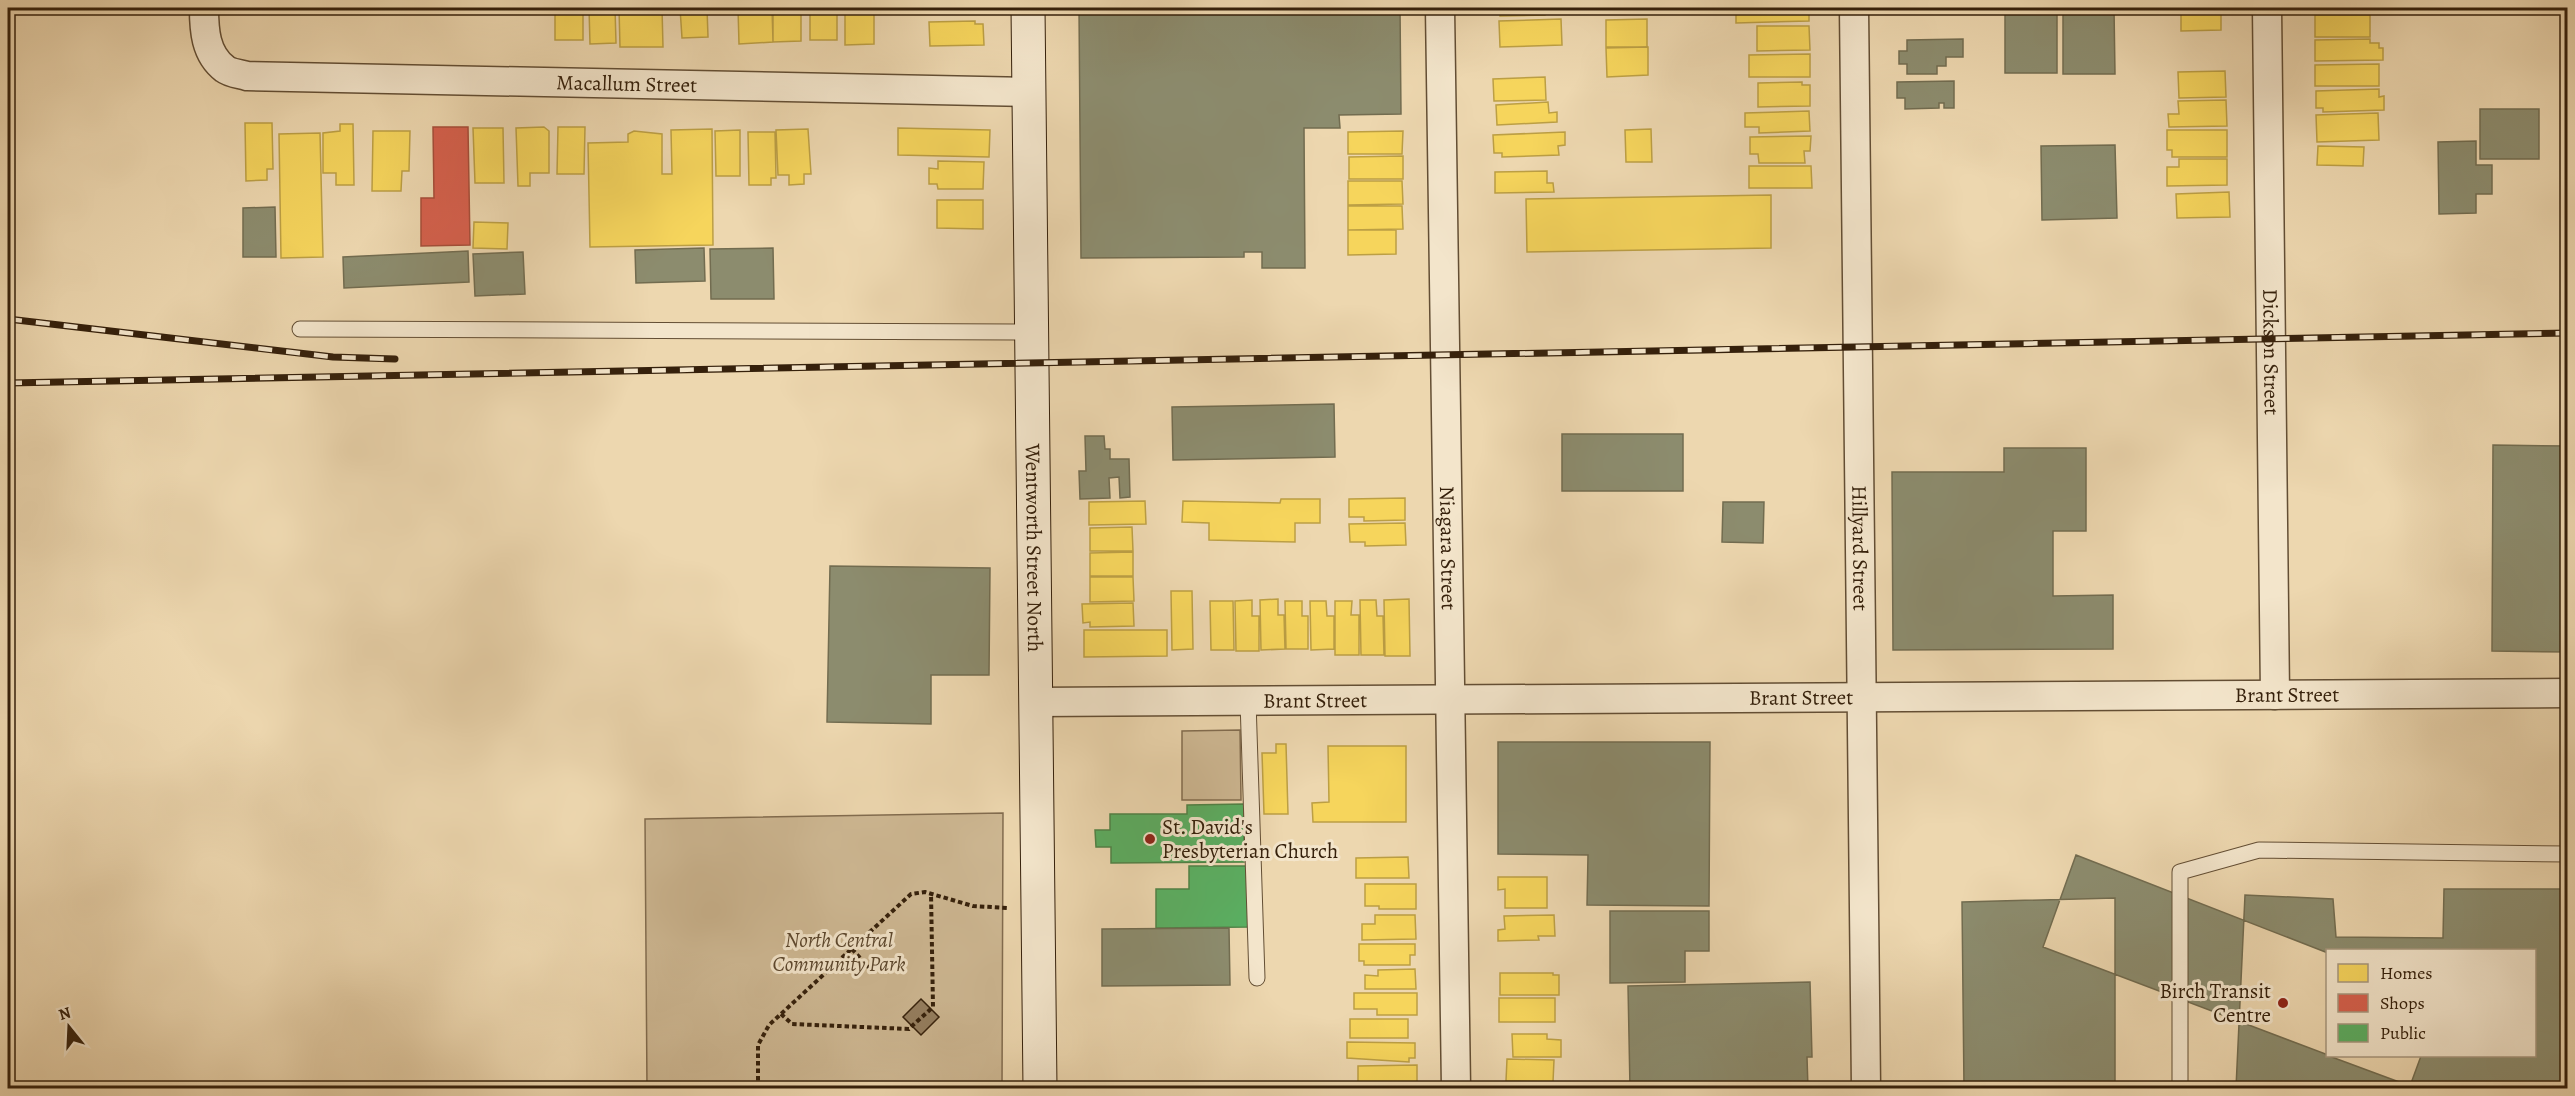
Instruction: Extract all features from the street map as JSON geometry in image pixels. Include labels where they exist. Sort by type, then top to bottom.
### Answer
[{"type":"main road","name":"Wentworth Street North","points":[[1028,8],[1040,1089]]},
{"type":"street","name":"Macallum Street","points":[[204,8],[204,34],[213,55],[225,69],[247,76],[1029,92]]},
{"type":"street","name":"Niagara Street","points":[[1440,8],[1456,1089]]},
{"type":"street","name":"Hillyard Street","points":[[1854,8],[1866,1089]]},
{"type":"street","name":"Dickson Street","points":[[2267,8],[2275,695]]},
{"type":"street","name":"Brant Street","points":[[1035,702],[1863,699],[2568,693]]},
{"type":"lane","points":[[300,329],[1033,332]]},
{"type":"lane","points":[[1248,701],[1257,978]]},
{"type":"lane","points":[[2180,1089],[2180,872],[2259,850],[2568,854]]},
{"type":"path","points":[[781,1014],[792,1024],[909,1029],[933,1007],[931,893]]},
{"type":"path","points":[[758,1089],[758,1045],[769,1025],[911,894],[931,893],[973,906],[1038,909]]},
{"type":"path","points":[[852,949],[869,968]]},
{"type":"green space","points":[[1240,730],[1241,800],[1182,800],[1182,731]]},
{"type":"green space","name":"North Central Community Park","points":[[1003,813],[1002,1088],[647,1088],[645,819]]},
{"type":"building: Homes","points":[[555,8],[583,8],[583,40],[555,40]]},
{"type":"building: Homes","points":[[589,8],[615,8],[616,43],[590,44]]},
{"type":"building: Homes","points":[[619,8],[662,8],[663,47],[620,47]]},
{"type":"building: Homes","points":[[680,8],[707,8],[708,37],[682,38]]},
{"type":"building: Homes","points":[[738,8],[772,8],[773,42],[739,44]]},
{"type":"building: Homes","points":[[773,8],[801,8],[801,41],[773,42]]},
{"type":"building: Homes","points":[[810,8],[837,8],[837,40],[810,40]]},
{"type":"building: Homes","points":[[845,8],[874,8],[874,44],[845,45]]},
{"type":"building: Homes","points":[[931,8],[986,8],[986,14],[931,13]]},
{"type":"building: Homes","points":[[1500,8],[1545,8],[1545,15],[1500,16]]},
{"type":"building: Homes","points":[[1736,8],[1809,8],[1809,21],[1736,23]]},
{"type":"building: Homes","points":[[2163,8],[2221,8],[2221,30],[2181,31],[2181,13],[2163,13]]},
{"type":"building: Homes","points":[[2315,8],[2378,8],[2378,11],[2315,12]]},
{"type":"building: Homes","points":[[2315,15],[2370,15],[2370,37],[2315,37]]},
{"type":"building: Homes","points":[[1561,19],[1562,45],[1500,47],[1499,21]]},
{"type":"building: Homes","points":[[1647,19],[1647,47],[1606,47],[1606,20]]},
{"type":"building: Homes","points":[[975,21],[975,24],[983,24],[984,45],[930,46],[929,22]]},
{"type":"building: Homes","points":[[1757,26],[1809,26],[1810,50],[1757,51]]},
{"type":"building: Homes","points":[[2370,39],[2370,43],[2379,43],[2379,48],[2383,48],[2383,60],[2315,61],[2315,40]]},
{"type":"building: Homes","points":[[1648,47],[1648,75],[1607,77],[1606,48]]},
{"type":"building: Homes","points":[[1810,54],[1810,77],[1749,77],[1749,55]]},
{"type":"building: Homes","points":[[2379,64],[2379,86],[2315,86],[2315,65]]},
{"type":"building: Homes","points":[[2225,71],[2226,97],[2179,98],[2178,72]]},
{"type":"building: Homes","points":[[1545,77],[1546,100],[1494,101],[1493,79]]},
{"type":"building: Homes","points":[[1802,82],[1802,85],[1810,85],[1810,106],[1758,107],[1758,83]]},
{"type":"building: Homes","points":[[2379,89],[2379,97],[2384,96],[2384,110],[2323,112],[2323,108],[2316,108],[2316,91]]},
{"type":"building: Homes","points":[[2226,100],[2227,126],[2169,127],[2168,114],[2179,114],[2178,101]]},
{"type":"building: Homes","points":[[1548,102],[1549,113],[1557,112],[1557,122],[1497,125],[1496,105]]},
{"type":"building: Homes","points":[[1809,111],[1810,131],[1759,133],[1759,127],[1745,127],[1745,113]]},
{"type":"building: Homes","points":[[2378,113],[2379,140],[2317,142],[2316,115]]},
{"type":"building: Homes","points":[[245,123],[272,123],[273,169],[267,169],[267,180],[246,181]]},
{"type":"building: Homes","points":[[340,124],[353,124],[354,185],[336,185],[336,173],[323,173],[323,133],[340,131]]},
{"type":"building: Homes","points":[[544,127],[549,131],[549,173],[530,173],[530,186],[518,186],[516,128]]},
{"type":"building: Homes","points":[[558,127],[585,127],[584,174],[557,174]]},
{"type":"building: Homes","points":[[473,128],[503,128],[504,183],[475,183]]},
{"type":"building: Homes","points":[[898,128],[990,130],[989,157],[898,155]]},
{"type":"building: Homes","points":[[712,129],[713,245],[590,247],[588,143],[628,142],[628,134],[634,131],[662,134],[662,174],[672,174],[671,130]]},
{"type":"building: Homes","points":[[808,129],[811,174],[804,174],[804,184],[789,185],[789,175],[778,175],[776,130]]},
{"type":"building: Homes","points":[[1651,129],[1652,162],[1626,162],[1625,130]]},
{"type":"building: Homes","points":[[740,130],[740,176],[716,176],[715,131]]},
{"type":"building: Homes","points":[[2167,130],[2227,130],[2227,157],[2172,157],[2172,150],[2167,150]]},
{"type":"building: Homes","points":[[373,131],[410,131],[409,171],[402,171],[401,191],[372,191]]},
{"type":"building: Homes","points":[[1403,131],[1402,154],[1348,154],[1348,132]]},
{"type":"building: Homes","points":[[748,132],[775,132],[776,178],[771,178],[771,185],[749,185]]},
{"type":"building: Homes","points":[[1565,132],[1565,145],[1558,146],[1559,155],[1502,157],[1502,153],[1494,153],[1493,135]]},
{"type":"building: Homes","points":[[320,133],[323,257],[281,258],[279,134]]},
{"type":"building: Homes","points":[[1811,136],[1810,151],[1804,151],[1805,163],[1759,163],[1758,154],[1750,154],[1750,137]]},
{"type":"building: Homes","points":[[2318,146],[2364,147],[2363,166],[2317,165]]},
{"type":"building: Homes","points":[[1403,156],[1403,179],[1349,179],[1349,157]]},
{"type":"building: Homes","points":[[2179,159],[2227,159],[2227,185],[2167,186],[2167,167],[2179,167]]},
{"type":"building: Homes","points":[[938,161],[984,162],[983,189],[938,189],[937,184],[929,184],[929,168],[938,169]]},
{"type":"building: Homes","points":[[1749,166],[1811,166],[1812,188],[1749,188]]},
{"type":"building: Homes","points":[[1547,171],[1547,183],[1553,183],[1554,192],[1495,193],[1495,172]]},
{"type":"building: Homes","points":[[1348,181],[1402,181],[1403,204],[1348,205]]},
{"type":"building: Homes","points":[[2229,192],[2230,217],[2177,218],[2176,194]]},
{"type":"building: Homes","points":[[1771,195],[1771,248],[1527,252],[1526,199]]},
{"type":"building: Homes","points":[[937,200],[983,200],[983,229],[937,228]]},
{"type":"building: Homes","points":[[1348,206],[1402,206],[1403,229],[1348,230]]},
{"type":"building: Homes","points":[[474,222],[508,223],[507,249],[473,248]]},
{"type":"building: Homes","points":[[1348,230],[1396,230],[1396,254],[1348,255]]},
{"type":"building: Homes","points":[[1405,498],[1405,520],[1364,521],[1364,517],[1349,517],[1349,499]]},
{"type":"building: Homes","points":[[1281,499],[1320,499],[1320,523],[1295,523],[1295,542],[1209,540],[1209,523],[1182,522],[1183,501],[1280,503]]},
{"type":"building: Homes","points":[[1145,501],[1146,524],[1089,525],[1089,502]]},
{"type":"building: Homes","points":[[1405,523],[1406,545],[1365,546],[1365,542],[1350,542],[1349,524]]},
{"type":"building: Homes","points":[[1132,527],[1133,551],[1090,551],[1090,528]]},
{"type":"building: Homes","points":[[1133,552],[1133,576],[1090,576],[1090,553]]},
{"type":"building: Homes","points":[[1090,577],[1133,577],[1134,601],[1090,602]]},
{"type":"building: Homes","points":[[1171,591],[1192,591],[1193,649],[1172,650]]},
{"type":"building: Homes","points":[[1278,599],[1278,615],[1284,615],[1285,649],[1261,650],[1260,600]]},
{"type":"building: Homes","points":[[1409,599],[1410,656],[1385,656],[1384,600]]},
{"type":"building: Homes","points":[[1252,600],[1252,616],[1259,616],[1259,651],[1236,651],[1235,601]]},
{"type":"building: Homes","points":[[1360,600],[1376,600],[1377,616],[1383,616],[1384,655],[1361,655]]},
{"type":"building: Homes","points":[[1210,601],[1233,601],[1234,650],[1211,650]]},
{"type":"building: Homes","points":[[1285,601],[1302,601],[1302,616],[1308,616],[1308,649],[1286,649]]},
{"type":"building: Homes","points":[[1310,601],[1326,601],[1327,616],[1334,616],[1334,649],[1311,650]]},
{"type":"building: Homes","points":[[1335,601],[1352,601],[1351,615],[1359,615],[1359,655],[1335,655]]},
{"type":"building: Homes","points":[[1133,603],[1134,626],[1090,627],[1090,622],[1083,623],[1082,604]]},
{"type":"building: Homes","points":[[1084,630],[1167,630],[1167,656],[1084,657]]},
{"type":"building: Homes","points":[[1276,744],[1286,744],[1288,814],[1264,814],[1262,753],[1276,753]]},
{"type":"building: Homes","points":[[1328,746],[1406,746],[1406,822],[1313,822],[1312,803],[1329,802]]},
{"type":"building: Homes","points":[[1408,857],[1409,878],[1356,878],[1356,858]]},
{"type":"building: Homes","points":[[1498,877],[1547,877],[1547,908],[1505,908],[1505,889],[1498,890]]},
{"type":"building: Homes","points":[[1365,884],[1416,884],[1416,909],[1379,909],[1379,906],[1365,906]]},
{"type":"building: Homes","points":[[1375,915],[1415,915],[1416,939],[1362,940],[1362,924],[1375,924]]},
{"type":"building: Homes","points":[[1554,915],[1555,936],[1538,936],[1539,940],[1498,941],[1498,930],[1505,929],[1504,916]]},
{"type":"building: Homes","points":[[1359,944],[1415,944],[1415,955],[1410,955],[1410,965],[1364,965],[1364,961],[1359,961]]},
{"type":"building: Homes","points":[[1415,969],[1416,989],[1365,989],[1365,975],[1378,976],[1378,970]]},
{"type":"building: Homes","points":[[1500,973],[1559,975],[1559,995],[1500,995]]},
{"type":"building: Homes","points":[[1354,993],[1417,993],[1417,1015],[1377,1015],[1377,1009],[1354,1009]]},
{"type":"building: Homes","points":[[1499,998],[1555,998],[1555,1022],[1499,1022]]},
{"type":"building: Homes","points":[[1350,1019],[1408,1019],[1408,1038],[1350,1038]]},
{"type":"building: Homes","points":[[1512,1034],[1547,1034],[1547,1039],[1561,1040],[1561,1057],[1513,1057]]},
{"type":"building: Homes","points":[[1347,1042],[1415,1043],[1415,1058],[1409,1058],[1409,1062],[1347,1058]]},
{"type":"building: Homes","points":[[1507,1059],[1554,1060],[1553,1082],[1506,1081]]},
{"type":"building: Homes","points":[[1417,1065],[1417,1085],[1358,1085],[1358,1066]]},
{"type":"building: Shops","points":[[433,127],[468,127],[470,245],[421,246],[421,198],[434,198]]},
{"type":"building: Public","points":[[1244,804],[1244,862],[1111,863],[1111,847],[1096,847],[1095,830],[1110,830],[1110,814],[1187,814],[1187,805]]},
{"type":"building: Public","points":[[1189,866],[1247,866],[1248,927],[1156,928],[1156,889],[1189,889]]},
{"type":"building: Industry","points":[[1079,8],[1400,8],[1401,114],[1339,115],[1340,128],[1304,128],[1305,268],[1262,268],[1262,252],[1244,252],[1244,257],[1081,258]]},
{"type":"building: Industry","points":[[2005,8],[2057,8],[2057,73],[2005,73]]},
{"type":"building: Industry","points":[[2063,8],[2114,8],[2115,74],[2063,74]]},
{"type":"building: Industry","points":[[1963,39],[1963,57],[1946,57],[1946,66],[1937,66],[1937,74],[1907,74],[1907,64],[1899,64],[1899,51],[1907,51],[1907,40]]},
{"type":"building: Industry","points":[[1954,81],[1954,108],[1944,108],[1944,103],[1939,103],[1939,108],[1905,109],[1905,98],[1897,98],[1897,82]]},
{"type":"building: Industry","points":[[2480,109],[2539,109],[2539,159],[2480,159]]},
{"type":"building: Industry","points":[[2476,141],[2476,165],[2492,165],[2492,194],[2476,194],[2476,213],[2439,214],[2438,142]]},
{"type":"building: Industry","points":[[2115,145],[2117,218],[2042,220],[2041,146]]},
{"type":"building: Industry","points":[[275,207],[276,257],[243,257],[243,208]]},
{"type":"building: Industry","points":[[704,248],[705,281],[636,283],[635,250]]},
{"type":"building: Industry","points":[[773,248],[774,299],[711,299],[710,249]]},
{"type":"building: Industry","points":[[468,251],[469,282],[344,288],[343,257]]},
{"type":"building: Industry","points":[[523,252],[525,294],[475,296],[473,254]]},
{"type":"building: Industry","points":[[1334,404],[1335,457],[1173,460],[1172,407]]},
{"type":"building: Industry","points":[[1562,434],[1683,434],[1683,491],[1562,491]]},
{"type":"building: Industry","points":[[1085,436],[1104,436],[1105,449],[1110,449],[1110,459],[1129,459],[1130,497],[1120,498],[1119,477],[1109,478],[1110,498],[1080,499],[1079,471],[1086,471]]},
{"type":"building: Industry","points":[[2493,445],[2568,446],[2568,652],[2492,651]]},
{"type":"building: Industry","points":[[2004,448],[2086,448],[2086,531],[2053,531],[2053,596],[2113,595],[2113,649],[1893,650],[1892,472],[2004,472]]},
{"type":"building: Industry","points":[[1723,502],[1764,502],[1763,543],[1722,542]]},
{"type":"building: Industry","points":[[830,566],[990,568],[989,675],[931,675],[931,724],[827,722]]},
{"type":"building: Industry","points":[[1498,742],[1710,742],[1709,906],[1587,905],[1588,855],[1498,854]]},
{"type":"building: Industry","points":[[2076,855],[2326,952],[2326,1054],[2043,947]]},
{"type":"building: Industry","name":"Birch Transit Centre","points":[[2444,889],[2568,889],[2568,1088],[2236,1088],[2245,895],[2333,899],[2336,937],[2443,938]]},
{"type":"building: Industry","points":[[2115,898],[2115,1088],[1964,1088],[1962,902]]},
{"type":"building: Industry","points":[[1610,911],[1709,911],[1709,951],[1685,951],[1685,982],[1610,983]]},
{"type":"building: Industry","points":[[1229,928],[1230,985],[1102,986],[1102,929]]},
{"type":"building: Industry","points":[[1810,982],[1812,1057],[1807,1057],[1808,1088],[1630,1088],[1628,986]]},
{"type":"building: Industry","points":[[2332,1057],[2421,1057],[2410,1086]]},
{"type":"building: Other","points":[[921,999],[939,1017],[921,1035],[903,1017]]},
{"type":"railway","points":[[8,319],[333,357],[395,359]]},
{"type":"railway","points":[[8,383],[2568,333]]},
{"type":"place","name":"St. David's Presbyterian Church","points":[[1150,839]]},
{"type":"place","name":"Birch Transit Centre","points":[[2283,1003]]}]
